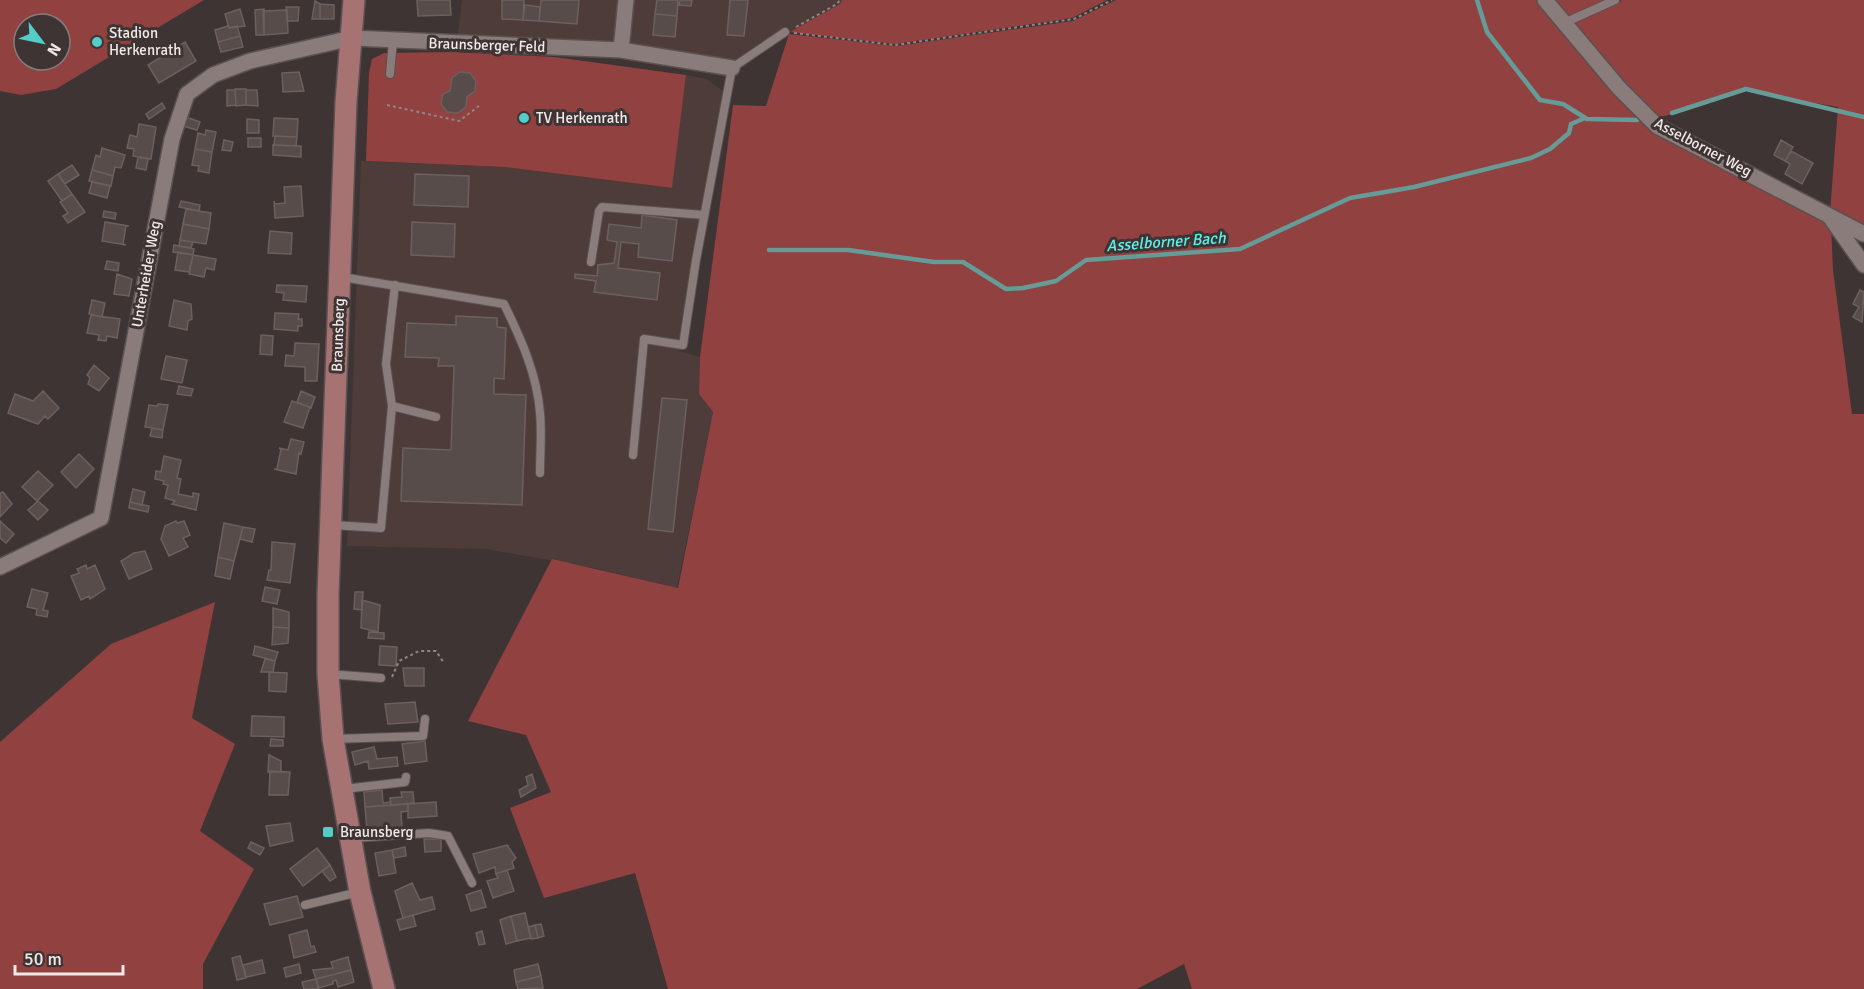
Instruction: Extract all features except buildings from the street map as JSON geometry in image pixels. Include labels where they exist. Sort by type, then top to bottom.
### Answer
[{"type":"main road","name":"Braunsberg","points":[[354,0],[346,102],[328,674],[333,739],[341,789],[360,892],[384,989]]},
{"type":"street","points":[[621,50],[626,0]]},
{"type":"street","name":"Asselborner Weg","points":[[1545,0],[1619,88],[1657,126],[1827,212],[1864,234]]},
{"type":"street","name":"Braunsberger Feld","points":[[352,38],[621,50],[732,69]]},
{"type":"street","name":"Unterheider Weg","points":[[0,567],[101,518],[157,207],[172,139],[187,94],[213,75],[250,61],[352,38]]},
{"type":"street","points":[[1827,212],[1864,265]]},
{"type":"lane","points":[[1564,23],[1615,0]]},
{"type":"lane","points":[[633,455],[645,339],[683,345],[704,215],[732,69],[785,32]]},
{"type":"lane","points":[[390,74],[393,41]]},
{"type":"lane","points":[[591,262],[599,211],[602,207],[704,215]]},
{"type":"lane","points":[[340,276],[504,304],[524,345],[536,386],[541,414],[540,473]]},
{"type":"lane","points":[[331,525],[381,528],[392,406],[386,364],[395,285]]},
{"type":"lane","points":[[392,406],[436,417]]},
{"type":"lane","points":[[328,674],[381,678]]},
{"type":"lane","points":[[333,739],[423,736],[425,719]]},
{"type":"lane","points":[[341,789],[405,782],[406,777]]},
{"type":"lane","points":[[351,838],[429,833],[448,836],[472,883]]},
{"type":"lane","points":[[305,905],[360,892]]},
{"type":"path","points":[[785,32],[837,4],[840,0]]},
{"type":"path","points":[[785,32],[895,45],[1074,19],[1112,0]]},
{"type":"path","points":[[387,105],[459,121],[479,106]]},
{"type":"path","points":[[381,678],[393,677],[399,661],[419,651],[436,651],[444,663]]},
{"type":"shaded area","name":"Stadion Herkenrath","points":[[0,0],[204,0],[56,89],[21,95],[0,91]]},
{"type":"shaded area","points":[[462,0],[842,0],[840,4],[790,32],[784,32],[744,67],[721,63],[457,42]]},
{"type":"shaded area","points":[[842,0],[1107,0],[1072,18],[895,44],[790,32],[840,4]]},
{"type":"shaded area","points":[[1116,0],[1540,0],[1637,113],[1831,223],[1833,270],[1852,414],[1864,414],[1864,989],[1192,989],[1184,964],[1137,989],[668,989],[635,873],[544,898],[510,808],[551,792],[526,735],[468,721],[552,559],[678,588],[713,412],[699,394],[700,357],[733,105],[766,106],[789,34],[896,46],[1073,21]]},
{"type":"shaded area","points":[[1548,0],[1608,0],[1565,20]]},
{"type":"shaded area","points":[[1622,0],[1864,0],[1864,231],[1830,213],[1838,107],[1746,91],[1655,119],[1569,24]]},
{"type":"shaded area","name":"TV Herkenrath","points":[[451,52],[555,57],[686,75],[672,188],[505,167],[366,161],[369,73],[372,59],[384,53]]},
{"type":"shaded area","points":[[686,75],[707,79],[724,92],[679,351],[700,357],[699,394],[713,412],[677,588],[590,567],[485,549],[347,546],[361,161],[505,167],[671,188]]},
{"type":"shaded area","points":[[215,602],[192,718],[235,744],[200,831],[254,869],[203,964],[203,989],[0,989],[0,742],[111,644]]},
{"type":"waterway","name":"Asselborner Bach","points":[[1477,0],[1487,32],[1540,100],[1563,104],[1587,119],[1637,120]]},
{"type":"waterway","name":"Asselborner Bach","points":[[1672,113],[1746,89],[1864,117]]},
{"type":"waterway","name":"Asselborner Bach","points":[[769,250],[848,250],[934,262],[963,262],[1006,289],[1023,288],[1056,281],[1086,260],[1240,249],[1350,198],[1414,187],[1531,158],[1550,149],[1569,133],[1571,124],[1585,118]]},
{"type":"place","name":"Stadion Herkenrath","points":[[97,42]]},
{"type":"place","name":"TV Herkenrath","points":[[524,118]]},
{"type":"place","name":"Braunsberg","points":[[328,832]]}]
